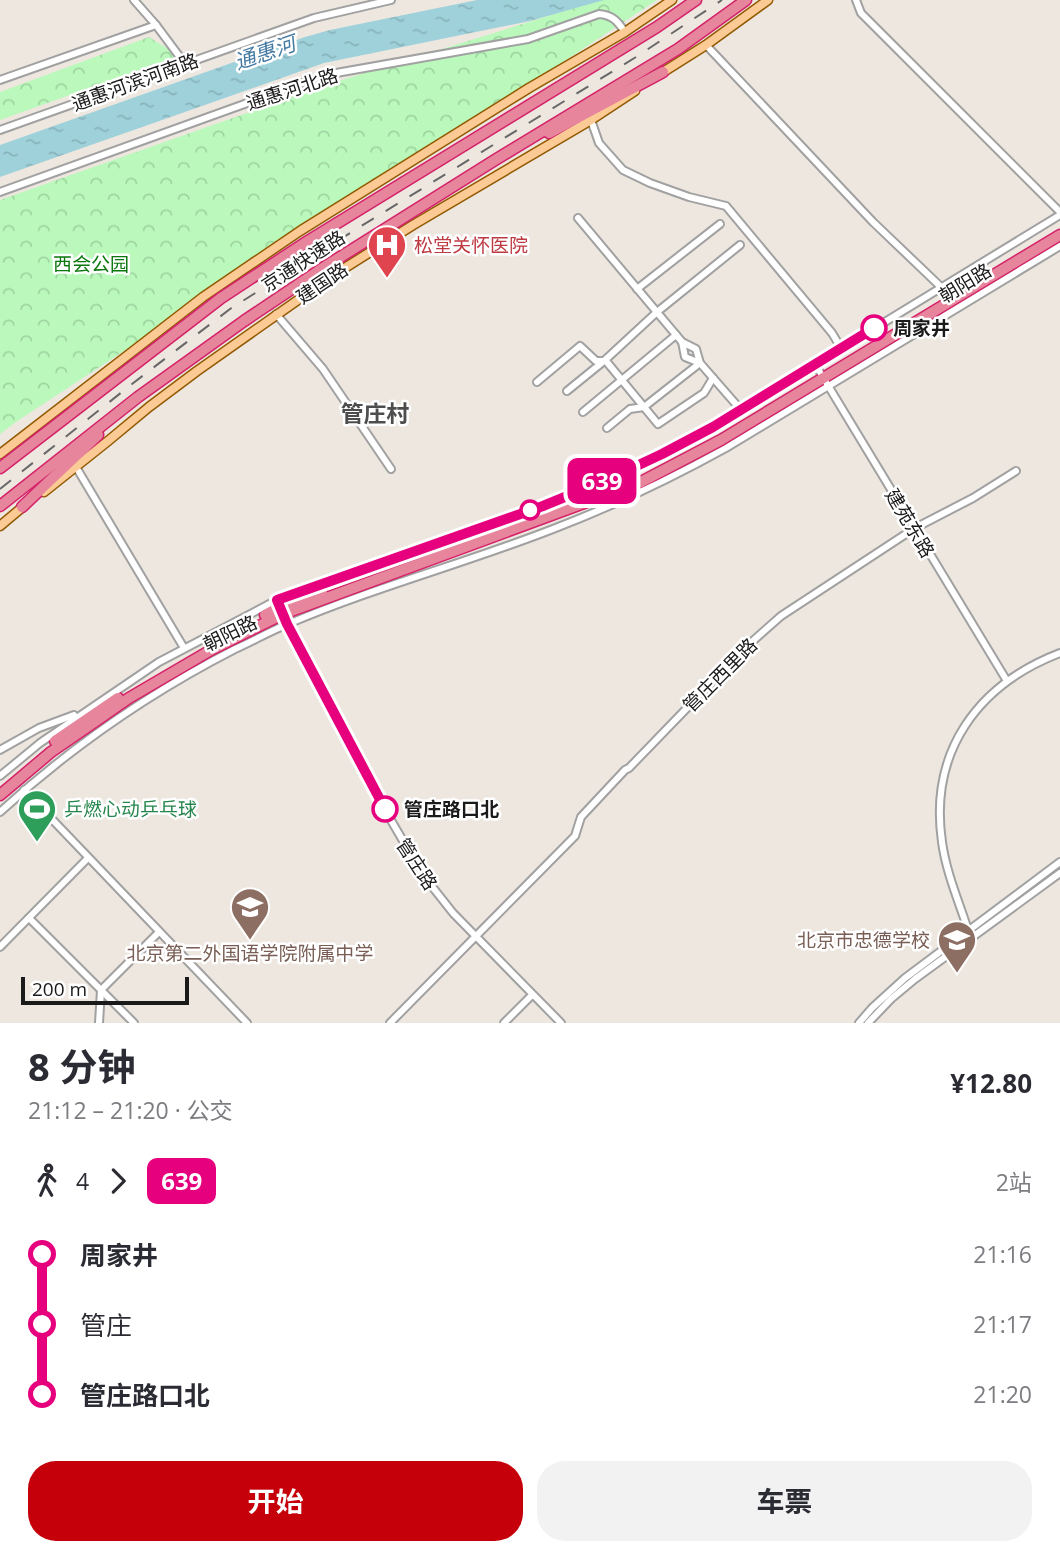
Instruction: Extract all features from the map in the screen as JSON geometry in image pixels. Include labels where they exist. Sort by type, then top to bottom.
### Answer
[{"type":"highway","name":"京通快速路","points":[[0,468],[221,298],[307,241],[657,27],[696,0]]},
{"type":"highway","name":"京通快速路","points":[[0,506],[138,397],[244,321],[326,266],[678,48],[743,2]]},
{"type":"highway","points":[[495,160],[663,72]]},
{"type":"highway","name":"朝阳路","points":[[821,375],[1060,227]]},
{"type":"highway","name":"朝阳路","points":[[0,787],[50,745],[92,715],[207,644],[282,611],[638,476],[718,435],[1060,235]]},
{"type":"highway","points":[[23,507],[138,397]]},
{"type":"highway","name":"朝阳路","points":[[0,795],[51,752],[129,698],[282,611]]},
{"type":"main road","points":[[0,454],[204,297],[282,244],[529,88],[625,32],[672,0]]},
{"type":"main road","name":"建国路","points":[[0,526],[149,407],[331,276],[591,120],[706,45],[768,0]]},
{"type":"street","points":[[134,0],[185,64]]},
{"type":"street","name":"通惠河滨河南路","points":[[0,130],[314,18],[391,0]]},
{"type":"street","points":[[856,0],[861,13],[1060,213]]},
{"type":"street","name":"通惠河北路","points":[[0,192],[325,75],[528,39],[599,14],[614,18],[625,32]]},
{"type":"street","points":[[0,80],[156,25]]},
{"type":"street","points":[[706,45],[873,222],[942,287]]},
{"type":"street","points":[[591,120],[599,143],[623,170],[689,197],[726,206],[832,333],[841,348]]},
{"type":"street","name":"朝阳路","points":[[0,812],[77,747],[120,715],[201,667],[282,611],[551,530],[674,477],[726,448],[821,375],[841,348],[1060,213]]},
{"type":"street","points":[[578,218],[682,342],[696,349],[700,363],[741,410]]},
{"type":"street","points":[[637,289],[720,224]]},
{"type":"street","points":[[567,391],[740,244]]},
{"type":"street","name":"朝阳路","points":[[0,776],[85,710],[184,648],[543,506],[662,454],[741,410],[821,375],[1060,246]]},
{"type":"street","points":[[276,314],[323,369],[391,469]]},
{"type":"street","points":[[583,412],[676,335]]},
{"type":"street","points":[[682,342],[685,357],[700,363]]},
{"type":"street","points":[[537,382],[580,346],[596,361],[606,362],[658,424],[704,393],[713,378]]},
{"type":"street","points":[[607,428],[630,409],[644,407],[700,363]]},
{"type":"street","name":"建苑东路","points":[[821,375],[1007,681]]},
{"type":"street","points":[[76,467],[184,648]]},
{"type":"street","name":"管庄西里路","points":[[390,1023],[575,836],[581,817],[590,807],[746,647],[781,616],[914,529],[973,498],[1016,471]]},
{"type":"street","name":"管庄路","points":[[282,611],[410,856],[436,894],[561,1023]]},
{"type":"street","points":[[968,930],[942,844],[939,810],[944,774],[960,732],[980,706],[1007,681],[1040,661],[1060,653]]},
{"type":"street","points":[[0,750],[39,728],[85,710]]},
{"type":"street","points":[[24,790],[247,1023]]},
{"type":"street","points":[[0,947],[88,858]]},
{"type":"street","points":[[859,1023],[888,992],[1060,862]]},
{"type":"street","points":[[868,1023],[915,979],[1060,873]]},
{"type":"street","points":[[29,918],[134,1023]]},
{"type":"street","points":[[99,1023],[101,990],[159,932]]},
{"type":"street","points":[[504,1023],[532,995]]},
{"type":"green space","name":"西会公园","points":[[600,0],[657,0],[0,434],[0,200],[326,85]]},
{"type":"green space","points":[[149,37],[179,56],[0,120],[0,92]]},
{"type":"water","name":"通惠河","points":[[477,0],[604,0],[530,21],[324,63],[0,177],[0,145],[305,37]]},
{"type":"railway","points":[[0,489],[230,309],[636,57],[722,0]]},
{"type":"bus line","name":"639","points":[[385,809],[287,624],[277,600],[543,506],[609,479],[713,427],[874,328]]},
{"type":"place","name":"松堂关怀医院","points":[[387,279]]},
{"type":"place","name":"周家井","points":[[874,328]]},
{"type":"place","name":"管庄路口北","points":[[385,809]]},
{"type":"place","name":"乒燃心动乒乓球","points":[[37,843]]},
{"type":"place","name":"北京第二外国语学院附属中学","points":[[250,941]]},
{"type":"place","name":"北京市忠德学校","points":[[957,974]]},
{"type":"district","name":"管庄村","points":[[375,414]]}]
